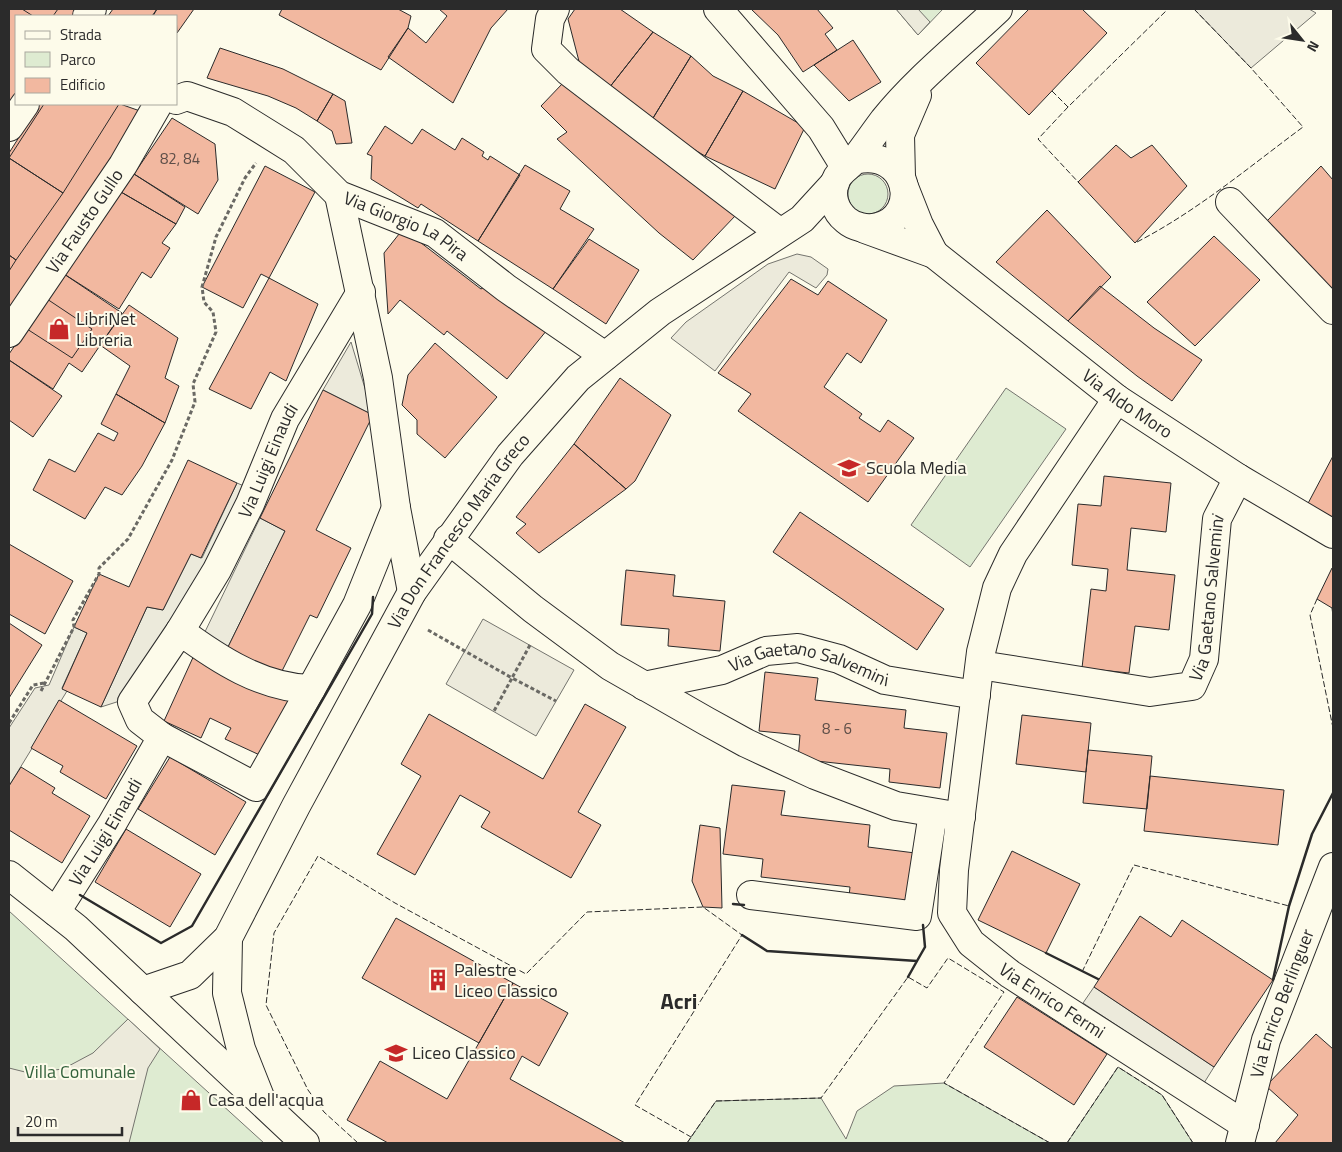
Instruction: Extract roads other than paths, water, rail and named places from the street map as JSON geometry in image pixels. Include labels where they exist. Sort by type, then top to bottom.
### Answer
[{"type":"street","points":[[555,9],[550,19],[546,49],[568,71],[791,226]]},
{"type":"street","points":[[718,9],[820,128],[845,170]]},
{"type":"street","name":"Via Don Francesco Maria Greco","points":[[228,938],[296,806],[412,592],[448,539],[510,455],[578,378],[660,312],[791,226],[845,170],[885,119],[998,9]]},
{"type":"street","points":[[903,182],[886,162],[876,158],[845,170],[834,200],[841,216],[848,222],[865,228],[876,228],[895,218],[905,198],[900,135],[924,79]]},
{"type":"street","name":"Via Giorgio La Pira","points":[[178,98],[186,96],[233,112],[294,150],[339,195],[435,233],[506,288],[605,356]]},
{"type":"street","points":[[9,127],[24,105]]},
{"type":"street","name":"Via Fausto Gullo","points":[[9,333],[123,165],[161,105]]},
{"type":"street","name":"Via Aldo Moro","points":[[903,182],[919,225],[934,254]]},
{"type":"street","points":[[339,195],[378,378],[396,508],[412,592]]},
{"type":"street","points":[[1230,202],[1333,310]]},
{"type":"street","name":"Via Don Francesco Maria Greco","points":[[791,226],[841,216]]},
{"type":"street","name":"Via Aldo Moro","points":[[865,228],[934,254],[1117,399],[1238,478],[1333,534]]},
{"type":"street","name":"Via Luigi Einaudi","points":[[56,912],[112,824],[162,737],[140,720],[132,702],[180,631],[217,570],[238,529],[285,419],[361,292]]},
{"type":"street","points":[[448,539],[545,618],[610,666],[746,743],[815,775],[896,806],[961,817],[980,665],[997,588],[1013,554],[1117,399]]},
{"type":"street","name":"Via Gaetano Salvemini","points":[[980,665],[1150,692],[1192,686],[1204,659],[1217,519],[1238,478]]},
{"type":"street","points":[[162,737],[256,787],[357,605],[396,508]]},
{"type":"street","points":[[180,631],[212,654],[261,679],[296,688],[311,689]]},
{"type":"street","name":"Via Gaetano Salvemini","points":[[644,686],[722,670],[766,650],[798,648],[839,659],[885,680],[976,695]]},
{"type":"street","points":[[751,895],[917,916],[933,812]]},
{"type":"street","name":"Via Enrico Fermi","points":[[961,817],[954,870],[952,913],[971,943],[1010,974],[1243,1134]]},
{"type":"street","name":"Via Enrico Berlinguer","points":[[1243,1134],[1266,1040],[1333,866]]},
{"type":"street","points":[[9,875],[76,928],[194,1041],[262,1101],[305,1143]]},
{"type":"street","points":[[143,991],[190,975],[228,938]]},
{"type":"street","points":[[228,938],[227,993],[241,1049],[262,1101]]},
{"type":"place","name":"LibriNet Libreria","points":[[59,329]]},
{"type":"place","name":"Scuola Media","points":[[849,468]]},
{"type":"place","name":"Palestre Liceo Classico","points":[[438,980]]},
{"type":"place","name":"Liceo Classico","points":[[396,1053]]},
{"type":"place","name":"Casa dell'acqua","points":[[191,1100]]},
{"type":"district","name":"Acri","points":[[679,1001]]},
{"type":"park label","name":"Villa Comunale","points":[[80,1072]]}]
